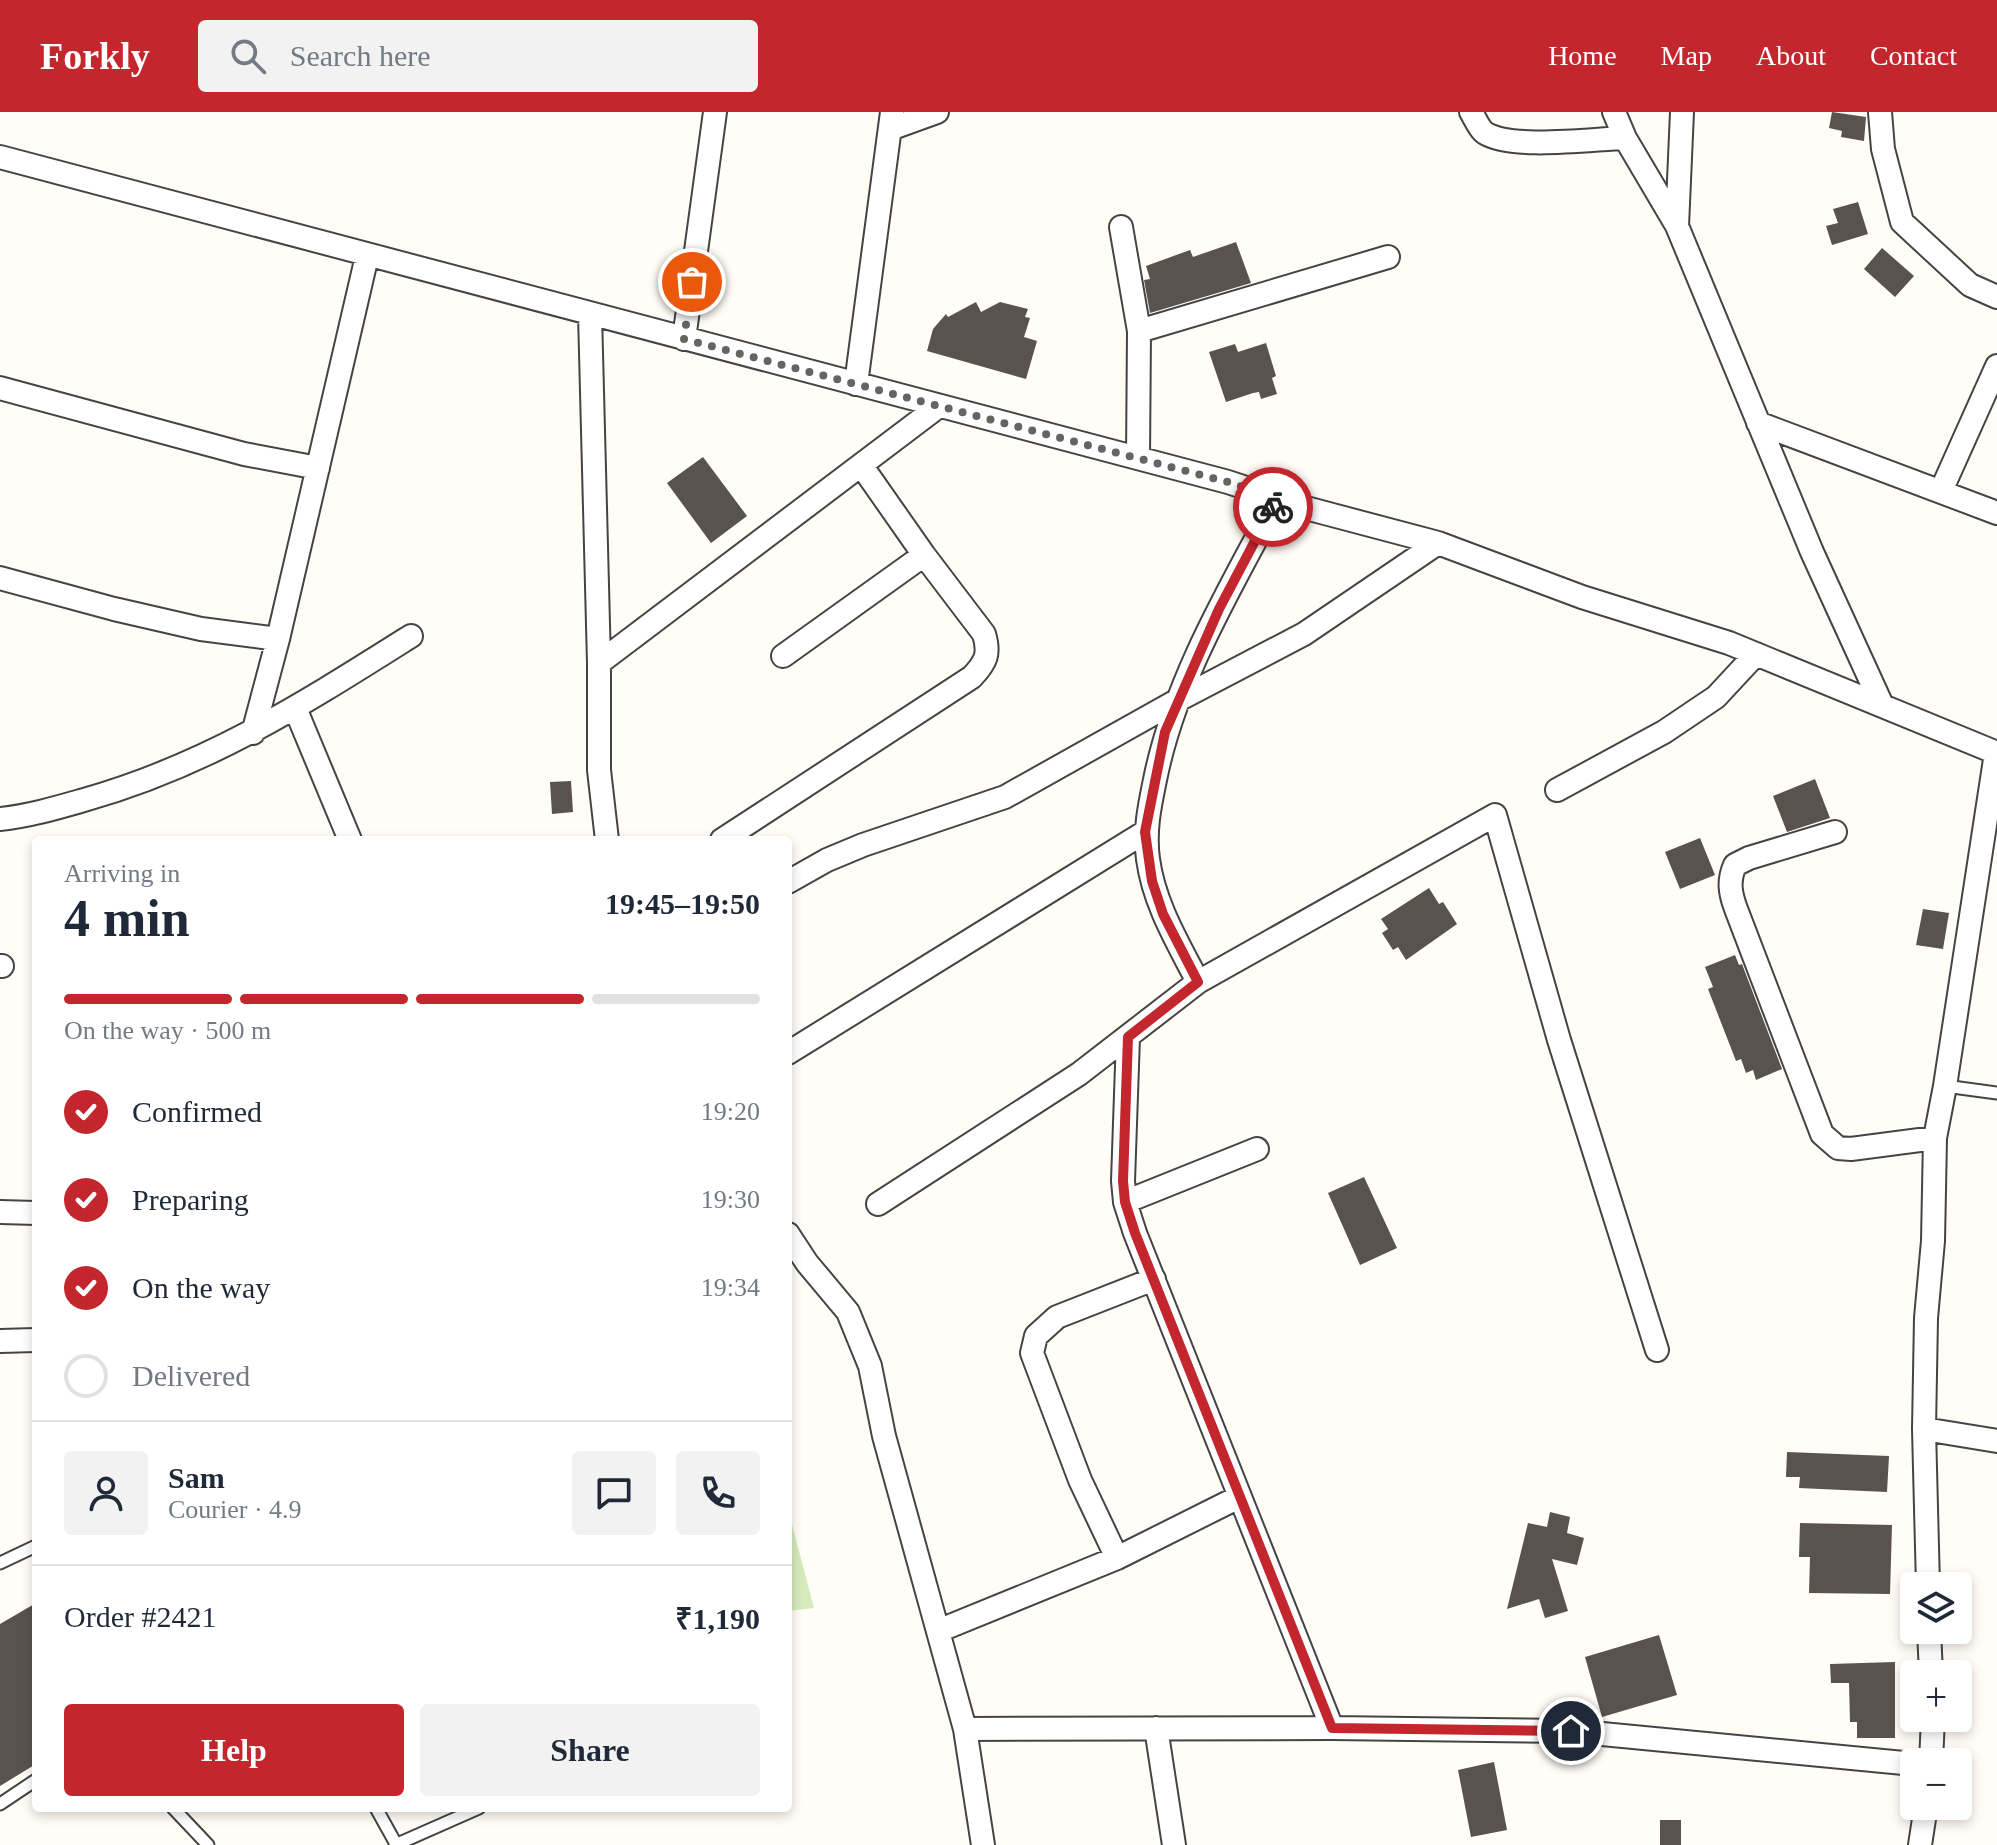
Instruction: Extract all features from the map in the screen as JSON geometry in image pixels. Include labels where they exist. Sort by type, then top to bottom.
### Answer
[{"type":"street","points":[[684,339],[715,112]]},
{"type":"street","points":[[856,384],[891,120],[937,112]]},
{"type":"street","points":[[1471,112],[1484,132],[1506,140],[1625,138]]},
{"type":"street","points":[[1614,112],[1625,138],[1677,226],[1812,552],[1881,703]]},
{"type":"street","points":[[1677,226],[1682,112]]},
{"type":"street","points":[[1880,112],[1883,149],[1902,222],[1970,285],[1997,297]]},
{"type":"street","points":[[0,157],[1138,458],[1438,543],[1582,597],[1729,643],[1997,753],[1935,1138],[1924,1429],[1928,1572]]},
{"type":"street","points":[[1121,227],[1139,331],[1138,458]]},
{"type":"street","points":[[253,733],[278,639],[367,256]]},
{"type":"street","points":[[1139,331],[1388,257]]},
{"type":"street","points":[[590,314],[599,770],[607,836]]},
{"type":"street","points":[[1941,491],[1997,366]]},
{"type":"street","points":[[0,388],[244,454],[318,468]]},
{"type":"street","points":[[599,663],[939,406]]},
{"type":"street","points":[[1758,423],[1997,513]]},
{"type":"street","points":[[728,836],[972,677],[984,664],[989,649],[984,634],[861,465]]},
{"type":"street","points":[[1198,982],[1163,914],[1152,881],[1145,832],[1165,732],[1219,609],[1278,498]]},
{"type":"street","points":[[792,880],[863,845],[1005,797],[1304,634],[1438,543]]},
{"type":"street","points":[[783,656],[924,555]]},
{"type":"street","points":[[0,578],[201,629],[278,639]]},
{"type":"street","points":[[0,819],[27,816],[125,788],[200,758],[253,733],[411,636]]},
{"type":"street","points":[[1557,790],[1664,732],[1716,697],[1756,654]]},
{"type":"street","points":[[295,708],[348,836]]},
{"type":"street","points":[[878,1204],[1079,1074],[1198,982],[1495,815],[1559,1040],[1657,1350]]},
{"type":"street","points":[[792,1051],[1145,832]]},
{"type":"street","points":[[1835,832],[1735,865],[1730,876],[1730,892],[1822,1134],[1838,1148],[1851,1149],[1935,1138]]},
{"type":"street","points":[[1128,1037],[1125,1202],[1332,1728]]},
{"type":"street","points":[[1125,1202],[1257,1149]]},
{"type":"street","points":[[0,1212],[32,1213]]},
{"type":"street","points":[[792,1240],[848,1312],[870,1366],[884,1436],[965,1729],[983,1845]]},
{"type":"street","points":[[1117,1558],[1080,1480],[1032,1353],[1036,1336],[1057,1317],[1154,1279]]},
{"type":"street","points":[[0,1341],[32,1340]]},
{"type":"street","points":[[1924,1429],[1997,1441]]},
{"type":"street","points":[[938,1631],[1117,1558],[1239,1497]]},
{"type":"street","points":[[1156,1728],[1174,1845]]},
{"type":"street","points":[[965,1729],[1571,1731],[1900,1763]]},
{"type":"street","points":[[1920,1845],[1924,1820]]},
{"type":"lane","points":[[1945,1086],[1997,1093]]},
{"type":"lane","points":[[0,1563],[32,1548]]},
{"type":"lane","points":[[0,1804],[32,1783]]},
{"type":"lane","points":[[177,1812],[208,1845]]},
{"type":"lane","points":[[378,1812],[395,1844],[470,1812]]},
{"type":"green space","points":[[792,1524],[814,1608],[792,1611]]},
{"type":"building","points":[[1832,112],[1866,117],[1864,141],[1841,137],[1842,131],[1829,128]]},
{"type":"building","points":[[1858,202],[1868,234],[1832,245],[1826,226],[1838,223],[1833,209]]},
{"type":"building","points":[[1236,242],[1251,283],[1150,313],[1144,280],[1150,279],[1146,266],[1190,250],[1193,257]]},
{"type":"building","points":[[1882,248],[1914,276],[1895,297],[1864,269]]},
{"type":"building","points":[[976,302],[981,312],[1000,302],[1028,309],[1025,317],[1030,318],[1024,337],[1037,341],[1026,379],[927,351],[933,329],[946,314],[948,317]]},
{"type":"building","points":[[1266,343],[1276,376],[1272,378],[1277,394],[1261,399],[1259,392],[1226,402],[1209,352],[1235,344],[1238,352]]},
{"type":"building","points":[[703,457],[747,516],[711,543],[667,483]]},
{"type":"building","points":[[1815,779],[1830,818],[1787,832],[1773,796]]},
{"type":"building","points":[[571,781],[573,812],[552,814],[550,782]]},
{"type":"building","points":[[1700,838],[1715,875],[1680,889],[1665,852]]},
{"type":"building","points":[[1429,888],[1439,904],[1443,902],[1457,924],[1406,960],[1398,947],[1393,950],[1382,933],[1388,929],[1381,919]]},
{"type":"building","points":[[1923,909],[1949,913],[1943,949],[1916,945]]},
{"type":"building","points":[[1735,955],[1739,965],[1742,964],[1782,1069],[1756,1080],[1753,1070],[1746,1073],[1741,1059],[1736,1061],[1708,989],[1713,987],[1705,967]]},
{"type":"building","points":[[1364,1177],[1397,1248],[1360,1265],[1328,1193]]},
{"type":"building","points":[[1787,1452],[1889,1456],[1887,1492],[1799,1488],[1800,1477],[1786,1477]]},
{"type":"building","points":[[1550,1512],[1570,1517],[1567,1533],[1584,1538],[1577,1565],[1552,1559],[1568,1611],[1545,1618],[1539,1599],[1507,1609],[1528,1523],[1547,1527]]},
{"type":"building","points":[[1800,1523],[1892,1525],[1890,1594],[1809,1593],[1810,1557],[1799,1557]]},
{"type":"building","points":[[32,1605],[32,1766],[0,1786],[0,1624]]},
{"type":"building","points":[[1659,1635],[1677,1695],[1602,1717],[1585,1657]]},
{"type":"building","points":[[1895,1662],[1895,1738],[1857,1738],[1857,1722],[1850,1722],[1849,1683],[1831,1683],[1830,1664]]},
{"type":"building","points":[[1494,1762],[1507,1830],[1471,1837],[1458,1770]]},
{"type":"building","points":[[1660,1820],[1681,1820],[1681,1845],[1660,1845]]},
{"type":"way so far","points":[[692,282],[684,339],[1228,482],[1278,498],[1273,507]]},
{"type":"route","points":[[1273,507],[1219,609],[1165,732],[1145,832],[1148,860],[1163,914],[1198,982],[1128,1037],[1125,1202],[1332,1728],[1571,1731]]}]
